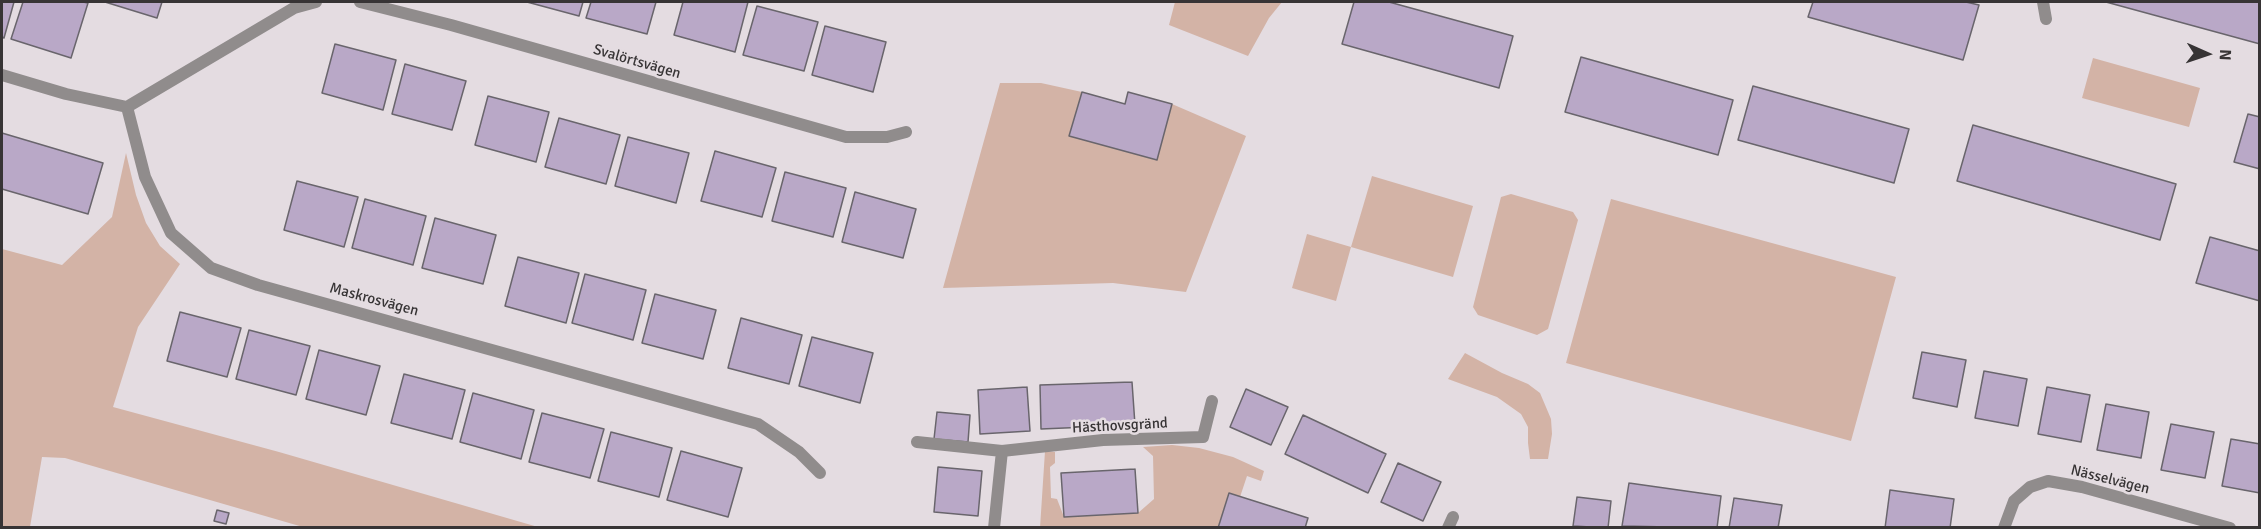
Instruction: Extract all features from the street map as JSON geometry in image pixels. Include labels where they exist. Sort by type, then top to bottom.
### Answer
[{"type":"street","points":[[2,75],[61,93],[127,107],[294,8],[316,2]]},
{"type":"street","name":"Svalörtsvägen","points":[[360,2],[451,25],[846,137],[887,137],[906,132]]},
{"type":"street","points":[[2043,2],[2046,19]]},
{"type":"street","name":"Maskrosvägen","points":[[127,107],[145,177],[171,233],[211,268],[258,285],[758,424],[799,452],[820,473]]},
{"type":"street","name":"Hästhovsgränd","points":[[917,442],[1002,451],[1103,441],[1203,437],[1212,401]]},
{"type":"street","points":[[994,528],[1002,451]]},
{"type":"street","name":"Nässelvägen","points":[[2004,528],[2014,501],[2030,487],[2049,481],[2082,487],[2230,528]]},
{"type":"shaded area","points":[[1175,2],[1282,2],[1269,18],[1248,56],[1169,25]]},
{"type":"shaded area","points":[[2093,58],[2200,88],[2189,127],[2082,98]]},
{"type":"shaded area","points":[[1000,83],[1041,83],[1082,92],[1070,136],[1156,160],[1172,104],[1246,136],[1186,292],[1113,283],[943,288]]},
{"type":"shaded area","points":[[126,153],[136,195],[146,223],[160,246],[180,264],[138,327],[113,407],[279,452],[538,527],[303,527],[65,458],[42,457],[30,527],[2,527],[2,249],[62,265],[112,217]]},
{"type":"shaded area","points":[[1372,176],[1473,206],[1453,277],[1351,247]]},
{"type":"shaded area","points":[[1511,194],[1573,212],[1578,220],[1548,329],[1537,335],[1478,315],[1473,307],[1501,197]]},
{"type":"shaded area","points":[[1611,199],[1896,277],[1851,441],[1566,363]]},
{"type":"shaded area","points":[[1307,234],[1351,247],[1336,301],[1292,288]]},
{"type":"shaded area","points":[[1465,353],[1528,384],[1540,393],[1551,419],[1552,434],[1548,459],[1530,459],[1528,427],[1521,414],[1497,397],[1448,379]]},
{"type":"shaded area","points":[[1172,445],[1199,448],[1233,457],[1264,471],[1261,481],[1247,476],[1240,497],[1229,493],[1218,527],[1040,528],[1045,451],[1055,452],[1055,463],[1050,467],[1051,498],[1057,499],[1064,517],[1138,513],[1154,499],[1153,456],[1143,447]]},
{"type":"building","points":[[2,2],[14,2],[4,38],[2,37]]},
{"type":"building","points":[[23,2],[88,3],[71,58],[11,39]]},
{"type":"building","points":[[105,2],[162,2],[157,18]]},
{"type":"building","points":[[527,2],[583,2],[579,16]]},
{"type":"building","points":[[591,2],[656,2],[647,34],[586,18]]},
{"type":"building","points":[[683,2],[748,2],[735,52],[674,35]]},
{"type":"building","points":[[1354,2],[1389,2],[1513,36],[1499,88],[1342,44]]},
{"type":"building","points":[[1813,2],[1966,2],[1979,5],[1963,60],[1808,17]]},
{"type":"building","points":[[2106,2],[2260,2],[2260,44]]},
{"type":"building","points":[[757,6],[818,22],[804,71],[743,55]]},
{"type":"building","points":[[825,26],[886,42],[873,92],[812,75]]},
{"type":"building","points":[[335,44],[396,60],[383,110],[322,93]]},
{"type":"building","points":[[1581,57],[1733,100],[1718,155],[1565,112]]},
{"type":"building","points":[[405,64],[466,81],[452,130],[392,114]]},
{"type":"building","points":[[1753,86],[1909,129],[1894,183],[1738,140]]},
{"type":"building","points":[[1082,92],[1125,104],[1128,92],[1172,104],[1157,160],[1069,136]]},
{"type":"building","points":[[488,96],[549,112],[536,162],[475,145]]},
{"type":"building","points":[[2248,114],[2260,117],[2260,169],[2234,162]]},
{"type":"building","points":[[559,118],[620,135],[606,184],[545,167]]},
{"type":"building","points":[[1973,125],[2176,184],[2160,240],[1957,181]]},
{"type":"building","points":[[2,133],[103,163],[88,214],[2,189]]},
{"type":"building","points":[[628,137],[689,153],[676,203],[615,186]]},
{"type":"building","points":[[715,151],[776,168],[762,217],[701,201]]},
{"type":"building","points":[[785,172],[846,188],[833,237],[772,221]]},
{"type":"building","points":[[297,181],[358,197],[344,247],[284,230]]},
{"type":"building","points":[[855,192],[916,209],[903,258],[842,242]]},
{"type":"building","points":[[365,199],[426,216],[413,265],[352,248]]},
{"type":"building","points":[[435,218],[496,235],[483,284],[422,268]]},
{"type":"building","points":[[2210,237],[2260,251],[2260,301],[2196,283]]},
{"type":"building","points":[[518,257],[579,273],[566,323],[505,306]]},
{"type":"building","points":[[585,274],[646,290],[633,340],[572,323]]},
{"type":"building","points":[[655,294],[716,310],[703,359],[642,343]]},
{"type":"building","points":[[180,312],[241,328],[227,377],[167,361]]},
{"type":"building","points":[[741,318],[802,335],[789,384],[728,368]]},
{"type":"building","points":[[249,330],[310,346],[296,395],[236,379]]},
{"type":"building","points":[[812,337],[873,353],[860,403],[799,386]]},
{"type":"building","points":[[319,350],[380,366],[366,415],[306,399]]},
{"type":"building","points":[[1922,352],[1966,360],[1957,407],[1913,398]]},
{"type":"building","points":[[1984,371],[2027,379],[2018,426],[1975,418]]},
{"type":"building","points":[[404,374],[465,390],[452,439],[391,423]]},
{"type":"building","points":[[1132,382],[1135,425],[1041,429],[1040,385]]},
{"type":"building","points":[[1027,387],[1030,431],[980,434],[978,390]]},
{"type":"building","points":[[2047,387],[2090,395],[2081,442],[2038,434]]},
{"type":"building","points":[[1246,389],[1288,407],[1271,445],[1230,427]]},
{"type":"building","points":[[473,393],[534,410],[521,459],[460,442]]},
{"type":"building","points":[[2106,404],[2149,412],[2141,458],[2097,450]]},
{"type":"building","points":[[937,412],[970,415],[968,442],[934,439]]},
{"type":"building","points":[[542,413],[604,429],[590,478],[529,462]]},
{"type":"building","points":[[1303,415],[1386,454],[1368,493],[1285,454]]},
{"type":"building","points":[[2171,424],[2214,432],[2205,478],[2161,470]]},
{"type":"building","points":[[611,432],[672,448],[659,497],[598,481]]},
{"type":"building","points":[[2231,439],[2260,444],[2260,493],[2222,486]]},
{"type":"building","points":[[681,451],[742,468],[728,517],[667,500]]},
{"type":"building","points":[[1398,463],[1441,482],[1423,521],[1381,502]]},
{"type":"building","points":[[938,467],[982,471],[978,516],[934,512]]},
{"type":"building","points":[[1135,469],[1138,513],[1064,517],[1061,473]]},
{"type":"building","points":[[1629,483],[1721,496],[1717,528],[1622,526]]},
{"type":"building","points":[[1890,490],[1954,499],[1950,528],[1885,528]]},
{"type":"building","points":[[1229,493],[1308,518],[1305,528],[1218,528]]},
{"type":"building","points":[[1577,497],[1611,501],[1608,528],[1573,526]]},
{"type":"building","points":[[1734,498],[1782,505],[1778,528],[1729,528]]},
{"type":"building","points":[[217,510],[229,513],[226,524],[214,521]]}]
